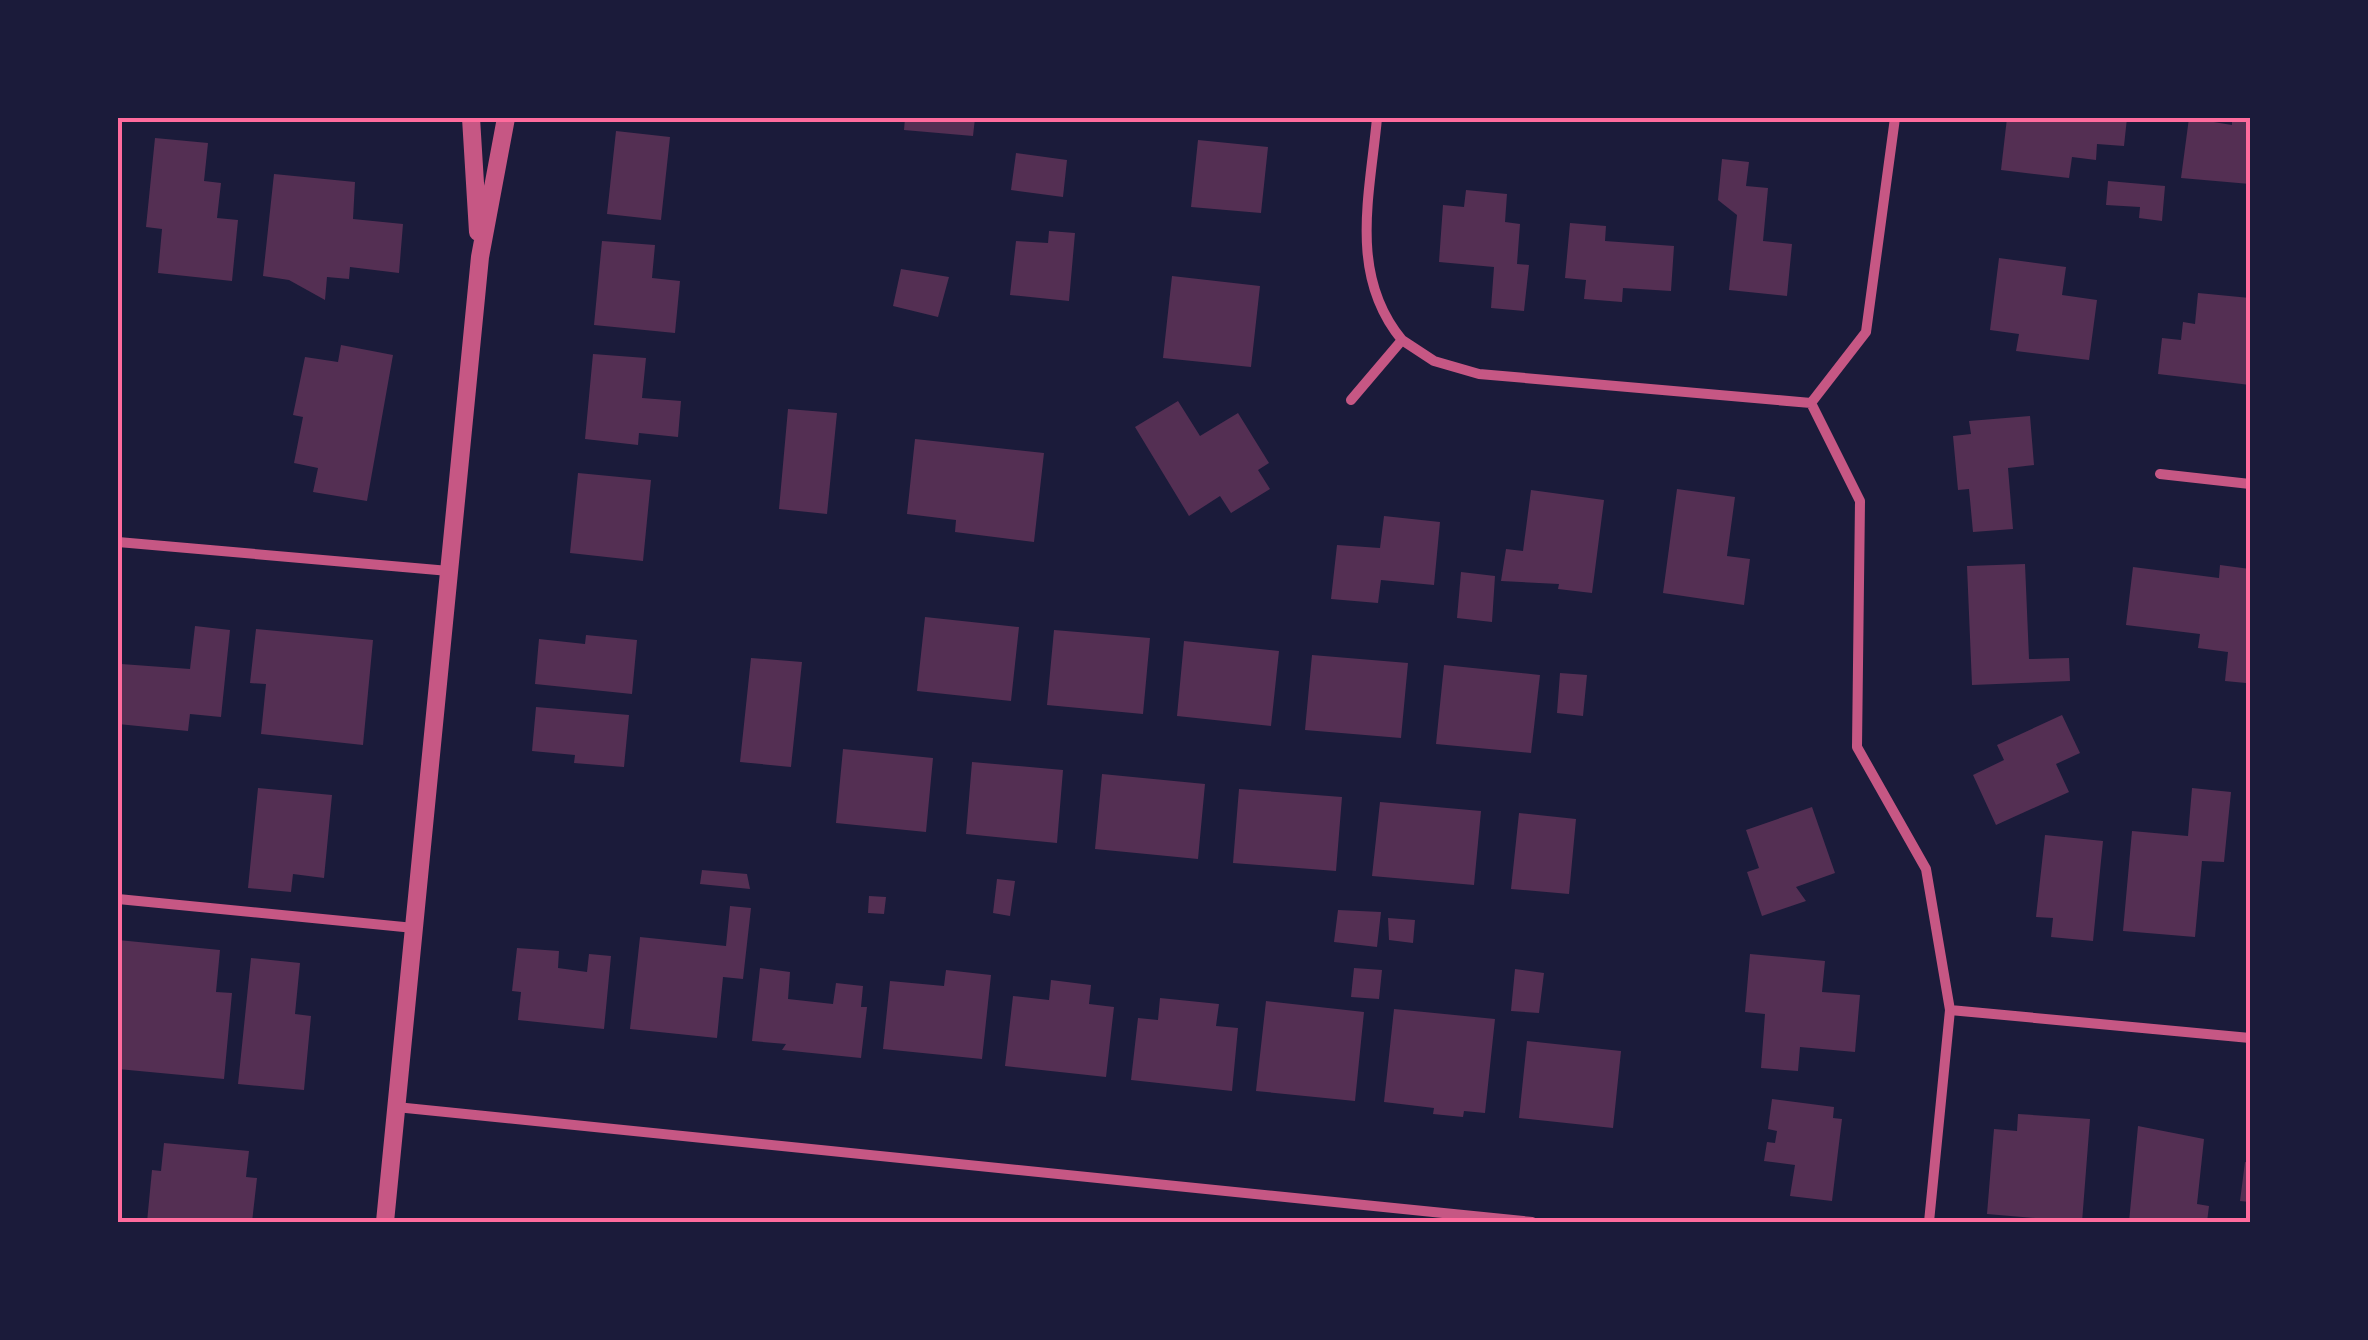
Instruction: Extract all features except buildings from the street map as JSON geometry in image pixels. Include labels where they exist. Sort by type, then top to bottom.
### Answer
[{"type":"street","points":[[471,118],[480,257]]},
{"type":"street","points":[[384,1222],[480,257],[506,118]]},
{"type":"street","points":[[1377,118],[1367,270],[1382,312],[1402,340],[1434,361],[1479,374],[1811,403]]},
{"type":"street","points":[[1811,403],[1866,332],[1895,118]]},
{"type":"street","points":[[1351,400],[1402,340]]},
{"type":"street","points":[[1811,403],[1860,502],[1857,747],[1926,869],[1950,1010],[1929,1222]]},
{"type":"street","points":[[2160,474],[2250,484]]},
{"type":"street","points":[[118,542],[449,572]]},
{"type":"street","points":[[118,898],[414,928]]},
{"type":"street","points":[[1950,1010],[2250,1038]]},
{"type":"street","points":[[396,1107],[1532,1222]]}]
